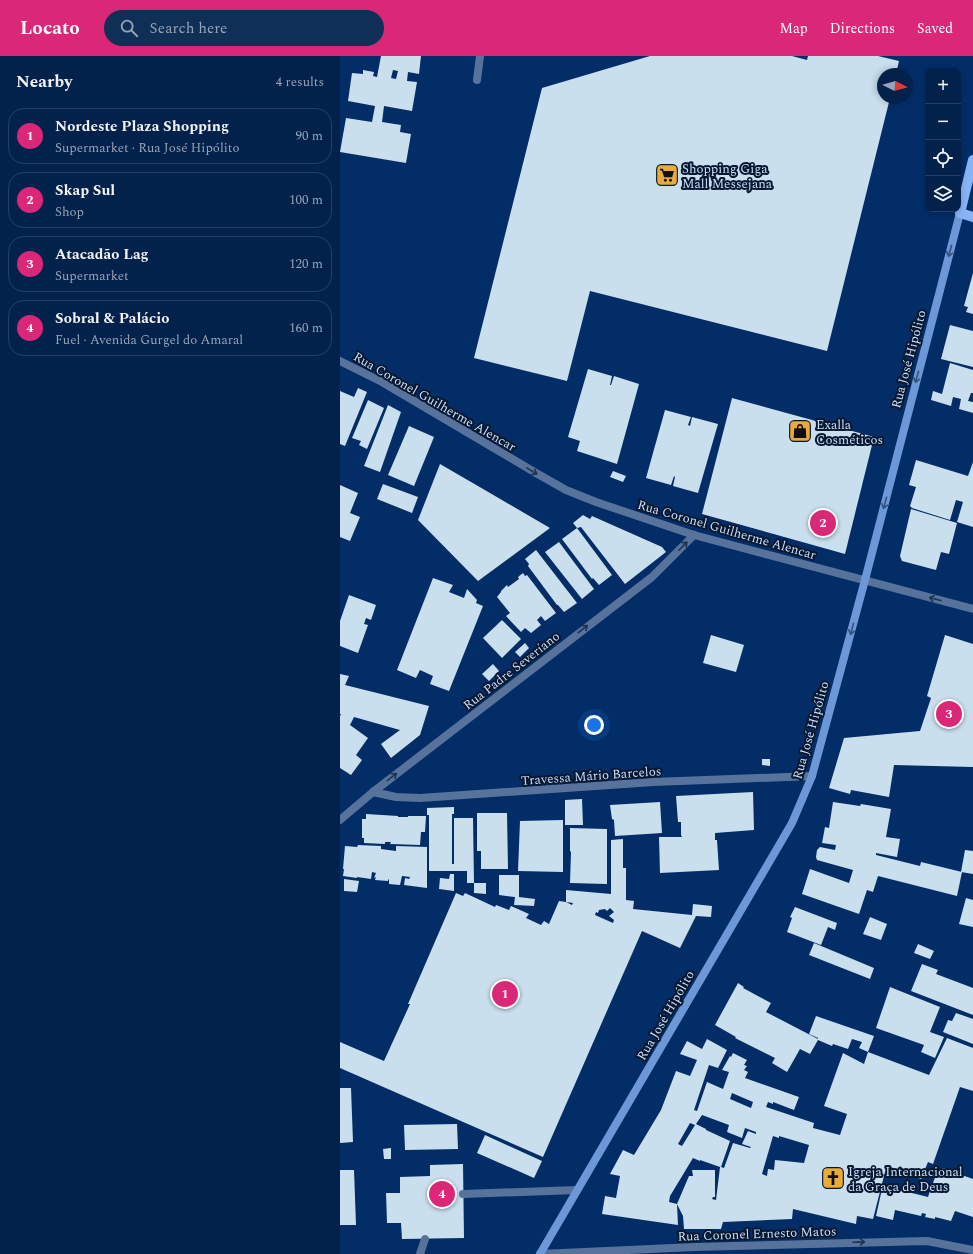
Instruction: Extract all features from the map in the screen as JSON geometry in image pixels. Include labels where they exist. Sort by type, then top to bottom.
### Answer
[{"type":"main road","name":"Rua José Hipólito","points":[[540,1254],[792,823],[812,776],[865,580],[973,160]]},
{"type":"main road","points":[[960,213],[973,217]]},
{"type":"street","points":[[476,80],[480,56]]},
{"type":"street","name":"Rua Coronel Guilherme Alencar","points":[[340,361],[382,382],[566,490],[596,502],[694,535],[973,609]]},
{"type":"street","name":"Rua Padre Severíano","points":[[340,820],[373,792],[652,577],[694,535]]},
{"type":"street","name":"Travessa Mário Barcelos","points":[[373,792],[396,798],[420,798],[653,782],[812,776]]},
{"type":"street","points":[[463,1194],[577,1190]]},
{"type":"street","points":[[420,1254],[425,1239]]},
{"type":"street","name":"Rua Coronel Ernesto Matos","points":[[540,1254],[695,1247],[927,1241],[973,1250]]},
{"type":"building","points":[[381,56],[421,56],[419,74],[408,72],[407,81],[417,82],[412,111],[384,106],[382,122],[401,125],[400,132],[411,134],[406,163],[340,152],[346,118],[372,122],[375,106],[348,101],[352,73],[363,74],[363,70],[374,72],[373,76],[377,77]],"holes":[[[393,70],[398,71],[396,79],[391,78]]]},
{"type":"building","points":[[650,56],[792,56],[807,60],[808,56],[878,56],[899,61],[897,68],[877,68],[877,104],[889,104],[827,351],[590,291],[567,381],[474,358],[542,88]]},
{"type":"building","points":[[973,273],[973,314],[966,312],[968,307],[964,306]]},
{"type":"building","points":[[950,325],[973,331],[973,367],[941,359]]},
{"type":"building","points":[[950,363],[973,370],[973,393],[971,393],[968,401],[973,402],[973,413],[959,409],[961,399],[953,397],[951,406],[931,400],[933,391],[942,394]]},
{"type":"building","points":[[588,369],[612,376],[610,385],[614,376],[639,384],[617,464],[577,451],[580,441],[568,437]]},
{"type":"building","points":[[358,388],[367,392],[345,446],[340,444],[340,391],[354,397]]},
{"type":"building","points":[[732,398],[874,437],[845,554],[702,514]]},
{"type":"building","points":[[368,400],[384,408],[367,449],[359,445],[361,441],[352,438]]},
{"type":"building","points":[[388,405],[401,412],[380,472],[364,466]]},
{"type":"building","points":[[665,410],[691,417],[688,425],[690,426],[692,417],[718,424],[698,493],[673,486],[674,476],[671,485],[646,478]]},
{"type":"building","points":[[409,426],[434,437],[414,486],[388,475]]},
{"type":"building","points":[[916,460],[968,476],[973,462],[973,527],[957,522],[963,502],[956,500],[950,520],[912,508],[910,506],[916,487],[909,485]]},
{"type":"building","points":[[440,464],[550,528],[478,581],[418,520]]},
{"type":"building","points":[[613,471],[626,476],[623,482],[610,477]]},
{"type":"building","points":[[383,484],[418,497],[412,513],[377,499]]},
{"type":"building","points":[[340,485],[358,493],[350,513],[360,517],[350,541],[340,537]]},
{"type":"building","points":[[911,509],[957,523],[949,554],[941,552],[936,570],[902,561],[900,556]]},
{"type":"building","points":[[583,515],[590,519],[592,516],[662,547],[666,552],[625,584],[581,527],[577,528],[573,523]]},
{"type":"building","points":[[577,528],[612,575],[599,585],[593,578],[592,579],[562,539]]},
{"type":"building","points":[[559,542],[594,589],[582,599],[545,552]]},
{"type":"building","points":[[536,550],[577,603],[564,612],[528,566],[529,564],[525,559]]},
{"type":"building","points":[[523,573],[525,576],[527,575],[556,613],[545,621],[541,616],[537,620],[541,625],[531,633],[525,628],[521,632],[506,616],[510,613],[497,597],[507,585],[508,587],[519,579],[518,577]]},
{"type":"building","points":[[433,578],[453,585],[449,592],[464,598],[467,589],[477,600],[476,603],[483,606],[449,691],[430,684],[433,676],[420,670],[416,678],[397,670]]},
{"type":"building","points":[[349,595],[376,605],[371,620],[366,618],[364,624],[368,625],[358,653],[340,646],[340,621]]},
{"type":"building","points":[[502,620],[521,639],[502,658],[483,638]]},
{"type":"building","points":[[711,635],[744,645],[736,672],[703,663]]},
{"type":"building","points":[[945,635],[973,644],[973,767],[894,765],[889,797],[851,790],[850,794],[829,788],[844,738],[920,731],[931,698],[927,696]]},
{"type":"building","points":[[525,643],[529,648],[520,657],[515,652]]},
{"type":"building","points":[[493,664],[499,671],[489,681],[482,674]]},
{"type":"building","points":[[340,674],[349,676],[345,685],[429,706],[420,735],[391,758],[381,744],[400,730],[354,717],[350,725],[368,738],[356,755],[362,760],[351,775],[340,768]]},
{"type":"building","points":[[762,759],[770,759],[770,766],[762,765]]},
{"type":"building","points":[[753,792],[754,830],[715,833],[715,840],[717,840],[719,870],[660,873],[659,837],[682,837],[681,822],[678,822],[676,796]]},
{"type":"building","points":[[582,799],[583,825],[565,825],[565,800]]},
{"type":"building","points":[[660,802],[662,833],[615,836],[614,820],[612,819],[610,805]]},
{"type":"building","points":[[833,802],[860,806],[861,804],[891,809],[886,837],[900,839],[897,857],[876,853],[876,855],[920,866],[921,862],[962,872],[957,896],[878,876],[873,892],[867,890],[859,914],[802,894],[810,869],[849,883],[853,870],[817,860],[816,857],[817,850],[820,847],[835,850],[836,845],[822,843],[825,827],[829,828]]},
{"type":"building","points":[[454,807],[454,814],[452,814],[452,864],[454,864],[454,818],[473,818],[474,883],[467,883],[467,871],[429,871],[429,815],[427,815],[427,808]]},
{"type":"building","points":[[477,813],[507,813],[508,869],[481,869],[481,851],[477,851]]},
{"type":"building","points":[[366,814],[398,817],[426,816],[425,832],[421,832],[420,845],[390,844],[391,842],[385,842],[385,844],[364,843],[364,838],[362,838],[362,819],[366,819]]},
{"type":"building","points":[[563,820],[563,872],[518,871],[520,821]]},
{"type":"building","points":[[570,828],[607,829],[607,884],[570,883]]},
{"type":"building","points":[[623,839],[623,868],[626,868],[626,900],[634,901],[633,909],[692,915],[693,904],[712,906],[711,917],[696,916],[680,948],[642,931],[543,1157],[340,1068],[340,1042],[384,1061],[410,1004],[408,1004],[456,893],[463,896],[465,893],[495,907],[496,905],[509,910],[511,906],[529,914],[526,918],[541,925],[544,921],[549,924],[559,901],[566,902],[566,890],[611,894],[611,840]],"holes":[[[610,908],[614,912],[609,916],[614,920],[613,923],[595,915],[599,910],[605,909],[607,911]]]},
{"type":"building","points":[[358,845],[381,846],[381,849],[396,851],[396,846],[427,847],[427,888],[404,885],[405,878],[409,879],[410,877],[402,876],[400,885],[389,884],[388,879],[388,881],[375,880],[376,877],[374,878],[376,873],[372,872],[371,879],[343,876],[345,846],[357,847]]},
{"type":"building","points":[[965,850],[973,851],[973,874],[961,872]]},
{"type":"building","points":[[450,874],[454,874],[454,891],[439,889],[440,878],[449,879]]},
{"type":"building","points":[[499,875],[519,875],[519,897],[535,899],[534,906],[514,905],[515,897],[499,895]]},
{"type":"building","points":[[344,879],[359,881],[357,892],[344,891]]},
{"type":"building","points":[[474,883],[486,883],[486,894],[474,893]]},
{"type":"building","points":[[966,898],[973,900],[973,927],[959,924]]},
{"type":"building","points":[[795,907],[837,923],[835,930],[828,927],[821,945],[787,932],[792,918],[790,917]]},
{"type":"building","points":[[870,917],[887,924],[881,940],[863,934]]},
{"type":"building","points":[[814,943],[874,968],[870,979],[809,955]]},
{"type":"building","points":[[918,944],[934,951],[930,959],[914,953]]},
{"type":"building","points":[[922,964],[938,970],[936,974],[973,988],[973,1015],[911,991]]},
{"type":"building","points":[[738,983],[744,987],[743,988],[771,1003],[766,1012],[818,1039],[809,1034],[816,1016],[874,1036],[868,1052],[859,1048],[862,1042],[852,1039],[848,1049],[833,1044],[832,1046],[818,1040],[810,1054],[800,1049],[787,1072],[772,1063],[775,1058],[735,1038],[736,1037],[715,1025]]},
{"type":"building","points":[[890,987],[940,1007],[930,1032],[944,1037],[935,1058],[921,1052],[924,1045],[876,1028]]},
{"type":"building","points":[[956,1013],[973,1019],[973,1044],[943,1032],[948,1020],[952,1021]]},
{"type":"building","points":[[947,1038],[973,1048],[973,1091],[960,1087],[933,1164],[928,1162],[921,1179],[888,1166],[887,1172],[885,1172],[873,1219],[857,1216],[856,1224],[793,1209],[792,1219],[723,1222],[721,1229],[684,1229],[683,1216],[677,1204],[678,1225],[602,1214],[605,1196],[616,1198],[620,1176],[610,1174],[623,1150],[634,1155],[661,1110],[676,1071],[690,1076],[697,1060],[680,1054],[687,1041],[702,1049],[707,1039],[727,1050],[718,1068],[709,1065],[694,1110],[697,1111],[707,1082],[723,1089],[729,1072],[722,1070],[733,1053],[747,1060],[744,1065],[747,1066],[744,1070],[748,1072],[745,1078],[799,1097],[794,1110],[773,1102],[773,1104],[768,1102],[766,1107],[814,1123],[813,1128],[840,1135],[847,1114],[824,1106],[843,1053],[864,1064],[868,1052],[929,1075]],"holes":[[[732,1093],[753,1102],[751,1108],[730,1099]],[[702,1115],[729,1125],[727,1132],[742,1138],[745,1128],[756,1132],[756,1134],[748,1131],[742,1144],[751,1147],[750,1148],[733,1143],[724,1168],[721,1167],[730,1141],[696,1124]],[[690,1123],[695,1125],[682,1146],[678,1144]],[[773,1136],[779,1138],[779,1136],[809,1145],[804,1163],[775,1160],[774,1170],[768,1169],[767,1176],[762,1174]],[[693,1158],[720,1167],[716,1200],[712,1199],[715,1197],[715,1170],[692,1170],[693,1176],[689,1176],[677,1204],[669,1202],[670,1196]]]},
{"type":"building","points":[[340,1088],[351,1088],[353,1142],[340,1143]]},
{"type":"building","points":[[457,1124],[458,1149],[405,1150],[404,1125]]},
{"type":"building","points":[[485,1135],[542,1161],[534,1178],[477,1153]]},
{"type":"building","points":[[391,1148],[391,1159],[384,1159],[383,1149]]},
{"type":"building","points":[[463,1164],[464,1238],[402,1239],[401,1223],[387,1223],[386,1193],[400,1193],[400,1177],[430,1176],[430,1165]]},
{"type":"building","points":[[942,1168],[973,1179],[973,1217],[955,1211],[951,1221],[935,1217],[935,1219],[925,1217],[926,1214],[922,1213],[921,1216],[895,1210],[893,1220],[876,1216],[882,1189],[899,1193],[900,1190],[928,1197],[930,1191],[936,1193],[939,1185],[933,1183],[936,1175],[939,1176]]},
{"type":"building","points":[[340,1170],[354,1170],[356,1225],[340,1225]]},
{"type":"place","name":"Shopping Giga Mall Messejana","points":[[667,175]]},
{"type":"place","name":"Exalla Cosméticos","points":[[800,431]]},
{"type":"place","name":"Skap Sul","points":[[823,523]]},
{"type":"place","name":"Atacadão Lag","points":[[949,714]]},
{"type":"place","name":"Nordeste Plaza Shopping","points":[[505,994]]},
{"type":"place","name":"Igreja Internacional da Graça de Deus","points":[[833,1178]]},
{"type":"place","name":"Sobral & Palácio","points":[[442,1194]]}]
